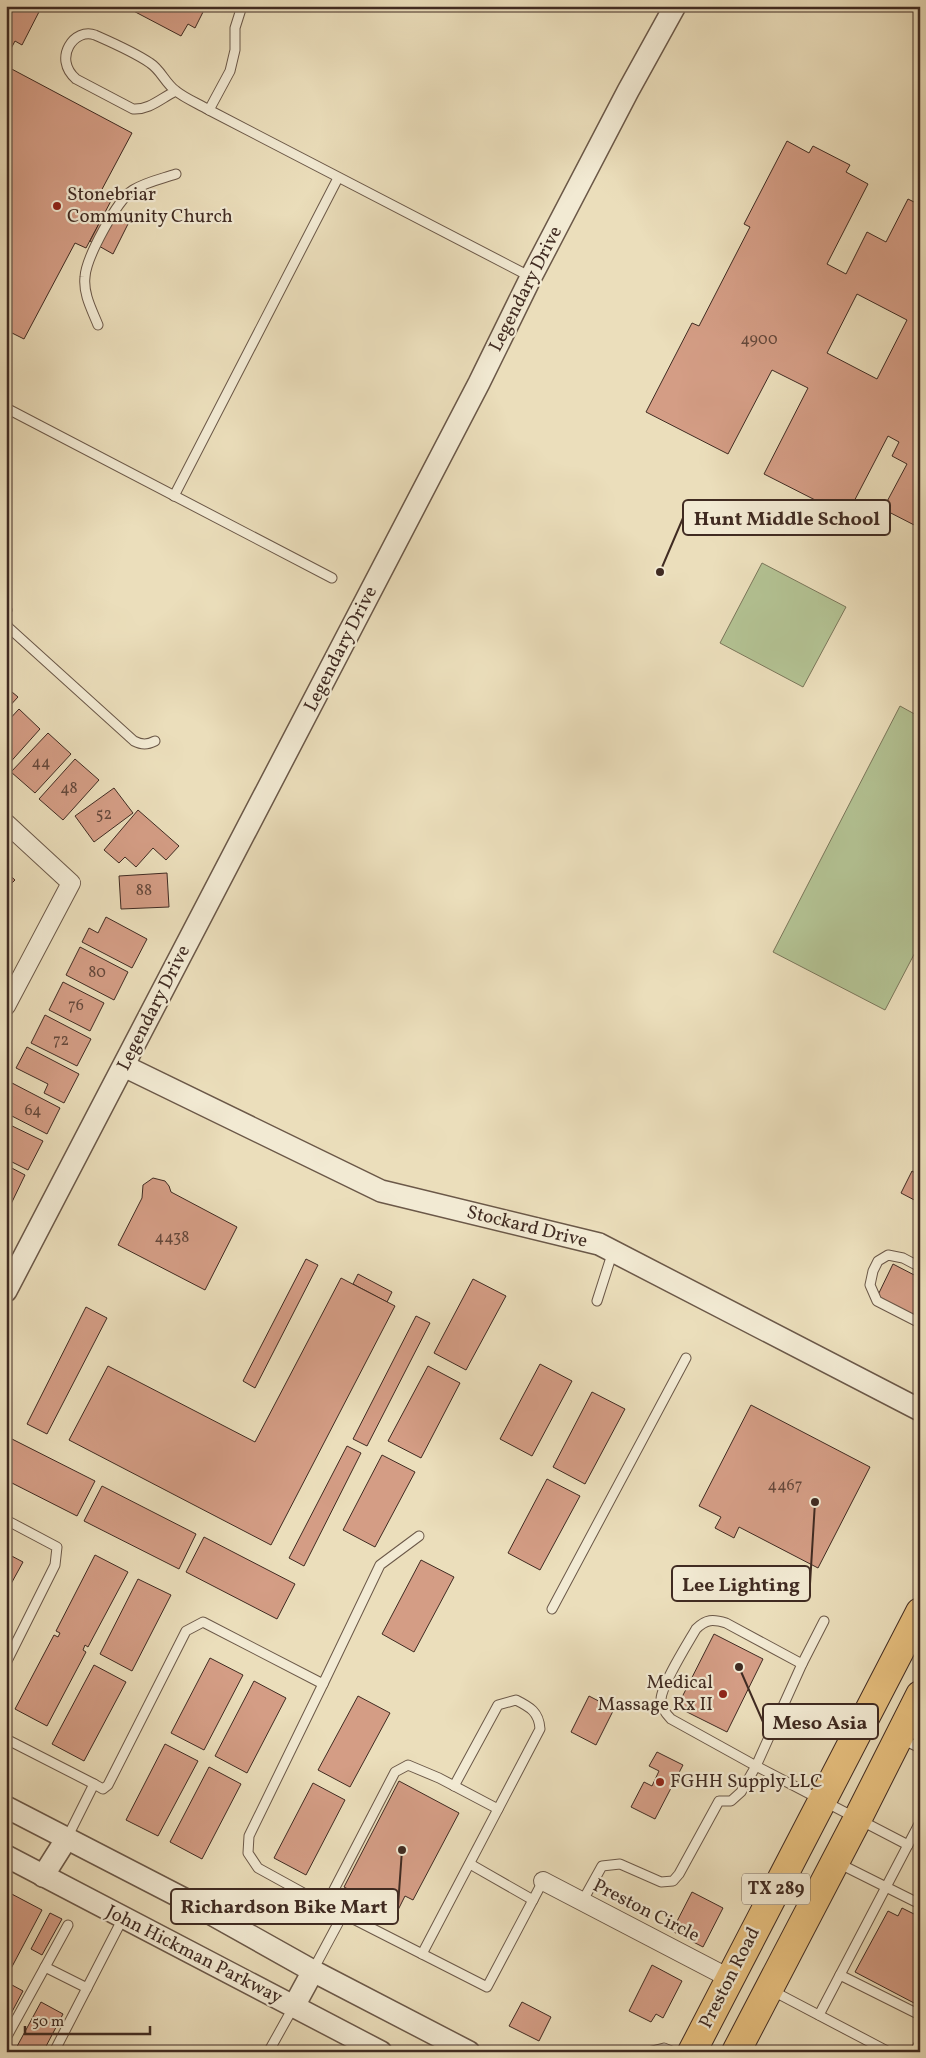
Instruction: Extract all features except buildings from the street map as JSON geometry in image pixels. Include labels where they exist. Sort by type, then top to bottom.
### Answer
[{"type":"main road","name":"Preston Road","points":[[692,2052],[920,1612]]},
{"type":"main road","name":"Preston Road","points":[[736,2052],[858,1818],[909,1743],[920,1696]]},
{"type":"street","name":"Legendary Drive","points":[[6,1291],[479,383],[531,277],[628,91],[675,6]]},
{"type":"street","points":[[6,823],[71,883],[6,1006]]},
{"type":"street","name":"Stockard Drive","points":[[124,1066],[381,1191],[599,1244],[920,1410]]},
{"type":"street","points":[[6,1807],[190,1902],[313,1970],[469,2052]]},
{"type":"street","points":[[42,1876],[67,1838]]},
{"type":"street","name":"John Hickman Parkway","points":[[6,1856],[381,2052]]},
{"type":"street","name":"Preston Circle","points":[[543,1881],[730,1978]]},
{"type":"street","points":[[294,2006],[313,1970]]},
{"type":"lane","points":[[209,110],[230,71],[235,50],[235,28],[242,6]]},
{"type":"lane","points":[[176,91],[142,110],[133,109],[76,79],[68,72],[64,63],[66,52],[71,42],[79,36],[92,34],[151,63],[176,91],[209,110],[531,277]]},
{"type":"lane","points":[[98,325],[87,299],[84,278],[88,260],[118,206],[131,191],[148,182],[176,174]]},
{"type":"lane","points":[[174,496],[338,178]]},
{"type":"lane","points":[[6,408],[332,578]]},
{"type":"lane","points":[[6,622],[8,627],[38,656],[134,741],[141,744],[149,744],[155,741]]},
{"type":"lane","points":[[597,1301],[613,1251]]},
{"type":"lane","points":[[920,1267],[903,1258],[888,1255],[878,1261],[873,1271],[870,1285],[877,1301],[920,1323]]},
{"type":"lane","points":[[552,1609],[686,1358]]},
{"type":"lane","points":[[6,1520],[49,1542],[57,1548],[58,1556],[6,1663]]},
{"type":"lane","points":[[419,1536],[380,1565],[249,1836],[248,1844],[252,1861],[258,1868],[326,1905],[487,1987],[543,1881]]},
{"type":"lane","points":[[802,1664],[726,1623],[714,1619],[703,1622],[696,1629],[666,1684],[661,1698],[663,1709],[670,1719],[908,1845]]},
{"type":"lane","points":[[582,1902],[602,1866],[620,1864],[661,1882],[672,1881],[679,1874],[719,1801],[731,1801],[741,1792],[756,1766],[802,1664],[824,1621]]},
{"type":"lane","points":[[6,1739],[94,1784],[106,1788],[186,1631],[204,1622],[323,1684]]},
{"type":"lane","points":[[422,1954],[540,1729],[539,1717],[530,1707],[516,1700],[498,1705],[454,1786]]},
{"type":"lane","points":[[326,1905],[396,1772],[408,1765],[498,1809]]},
{"type":"lane","points":[[67,1838],[94,1784]]},
{"type":"lane","points":[[819,2015],[920,1822]]},
{"type":"lane","points":[[836,1862],[920,1904]]},
{"type":"lane","points":[[470,1864],[533,1900]]},
{"type":"lane","points":[[313,1970],[343,1914]]},
{"type":"lane","points":[[54,2052],[123,1918]]},
{"type":"lane","points":[[6,2038],[68,1925]]},
{"type":"lane","points":[[45,1967],[87,1988]]},
{"type":"lane","points":[[840,1975],[920,2015]]},
{"type":"lane","points":[[769,1989],[889,2052]]},
{"type":"lane","points":[[271,2052],[270,2049],[294,2006]]},
{"type":"lane","points":[[915,2052],[920,2042]]},
{"type":"lane","points":[[648,2052],[664,2048],[674,2052]]},
{"type":"green space","points":[[762,563],[846,607],[803,687],[720,643]]},
{"type":"green space","points":[[900,706],[920,717],[920,943],[885,1010],[773,952]]},
{"type":"place","name":"Stonebriar Community Church","points":[[57,206]]},
{"type":"place","name":"Hunt Middle School","points":[[660,572]]},
{"type":"place","name":"Lee Lighting","points":[[815,1502]]},
{"type":"place","name":"Meso Asia","points":[[739,1667]]},
{"type":"place","name":"Medical Massage Rx II","points":[[723,1694]]},
{"type":"place","name":"FGHH Supply LLC","points":[[660,1782]]},
{"type":"place","name":"Richardson Bike Mart","points":[[402,1850]]}]
